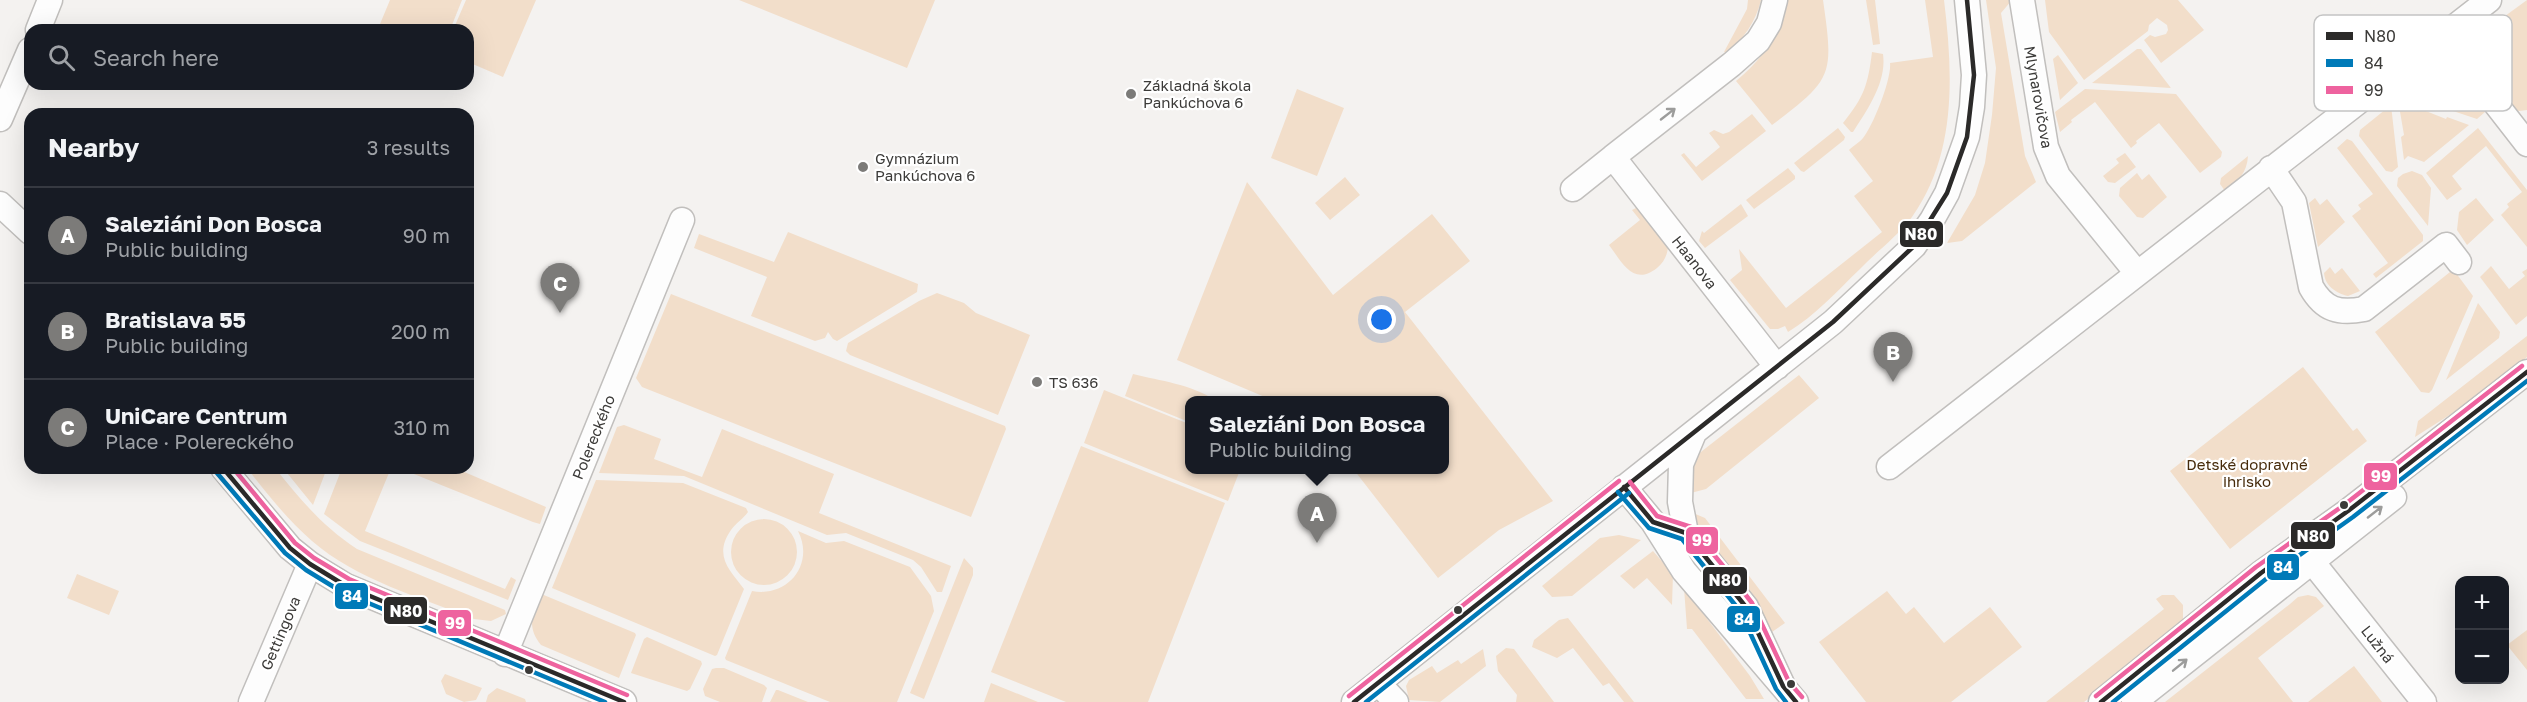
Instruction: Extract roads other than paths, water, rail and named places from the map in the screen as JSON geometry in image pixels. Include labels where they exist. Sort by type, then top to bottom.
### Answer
[{"type":"street","points":[[40,24],[50,0]]},
{"type":"street","points":[[1573,189],[1749,49],[1764,32],[1771,18],[1775,0]]},
{"type":"street","points":[[1354,702],[1777,368],[1860,298],[1903,257],[1923,233],[1940,207],[1964,151],[1972,107],[1974,58],[1967,0]]},
{"type":"street","name":"Mlynarovičova","points":[[2022,0],[2046,147],[2058,176],[2136,273]]},
{"type":"street","points":[[2470,15],[2489,0]]},
{"type":"street","points":[[0,119],[24,64]]},
{"type":"street","points":[[1889,467],[2345,111]]},
{"type":"street","points":[[2501,111],[2527,144]]},
{"type":"street","name":"Haanova","points":[[1617,153],[1777,368]]},
{"type":"street","points":[[2271,168],[2294,202],[2311,287],[2318,300],[2327,306],[2350,312],[2364,309],[2446,245],[2459,262]]},
{"type":"street","points":[[0,204],[24,226]]},
{"type":"street","name":"Polereckého","points":[[505,654],[682,220]]},
{"type":"street","points":[[2134,702],[2305,553],[2349,511],[2527,372]]},
{"type":"street","points":[[2101,702],[2305,553],[2346,534],[2527,392]]},
{"type":"street","points":[[1694,432],[1682,464],[1680,502],[1686,533],[1746,607],[1789,694]]},
{"type":"street","points":[[228,474],[270,527],[310,564],[356,591],[624,702]]},
{"type":"street","points":[[1624,487],[1653,522],[1684,571],[1789,694]]},
{"type":"street","points":[[1653,522],[1686,533]]},
{"type":"street","points":[[2332,586],[2335,558],[2346,534]]},
{"type":"street","name":"Lužná","points":[[2305,553],[2424,702]]},
{"type":"street","name":"Gettingova","points":[[251,702],[310,564]]},
{"type":"street","points":[[1378,684],[1396,702]]},
{"type":"place","name":"Základná škola Pankúchova 6","points":[[1131,94]]},
{"type":"place","name":"Gymnázium Pankúchova 6","points":[[863,167]]},
{"type":"place","name":"UniCare Centrum","points":[[560,313]]},
{"type":"place","name":"TS 636","points":[[1037,382]]},
{"type":"place","name":"Bratislava 55","points":[[1893,382]]},
{"type":"place","name":"Saleziáni Don Bosca","points":[[1317,543]]},
{"type":"park label","name":"Detské dopravné ihrisko","points":[[2247,472]]}]
